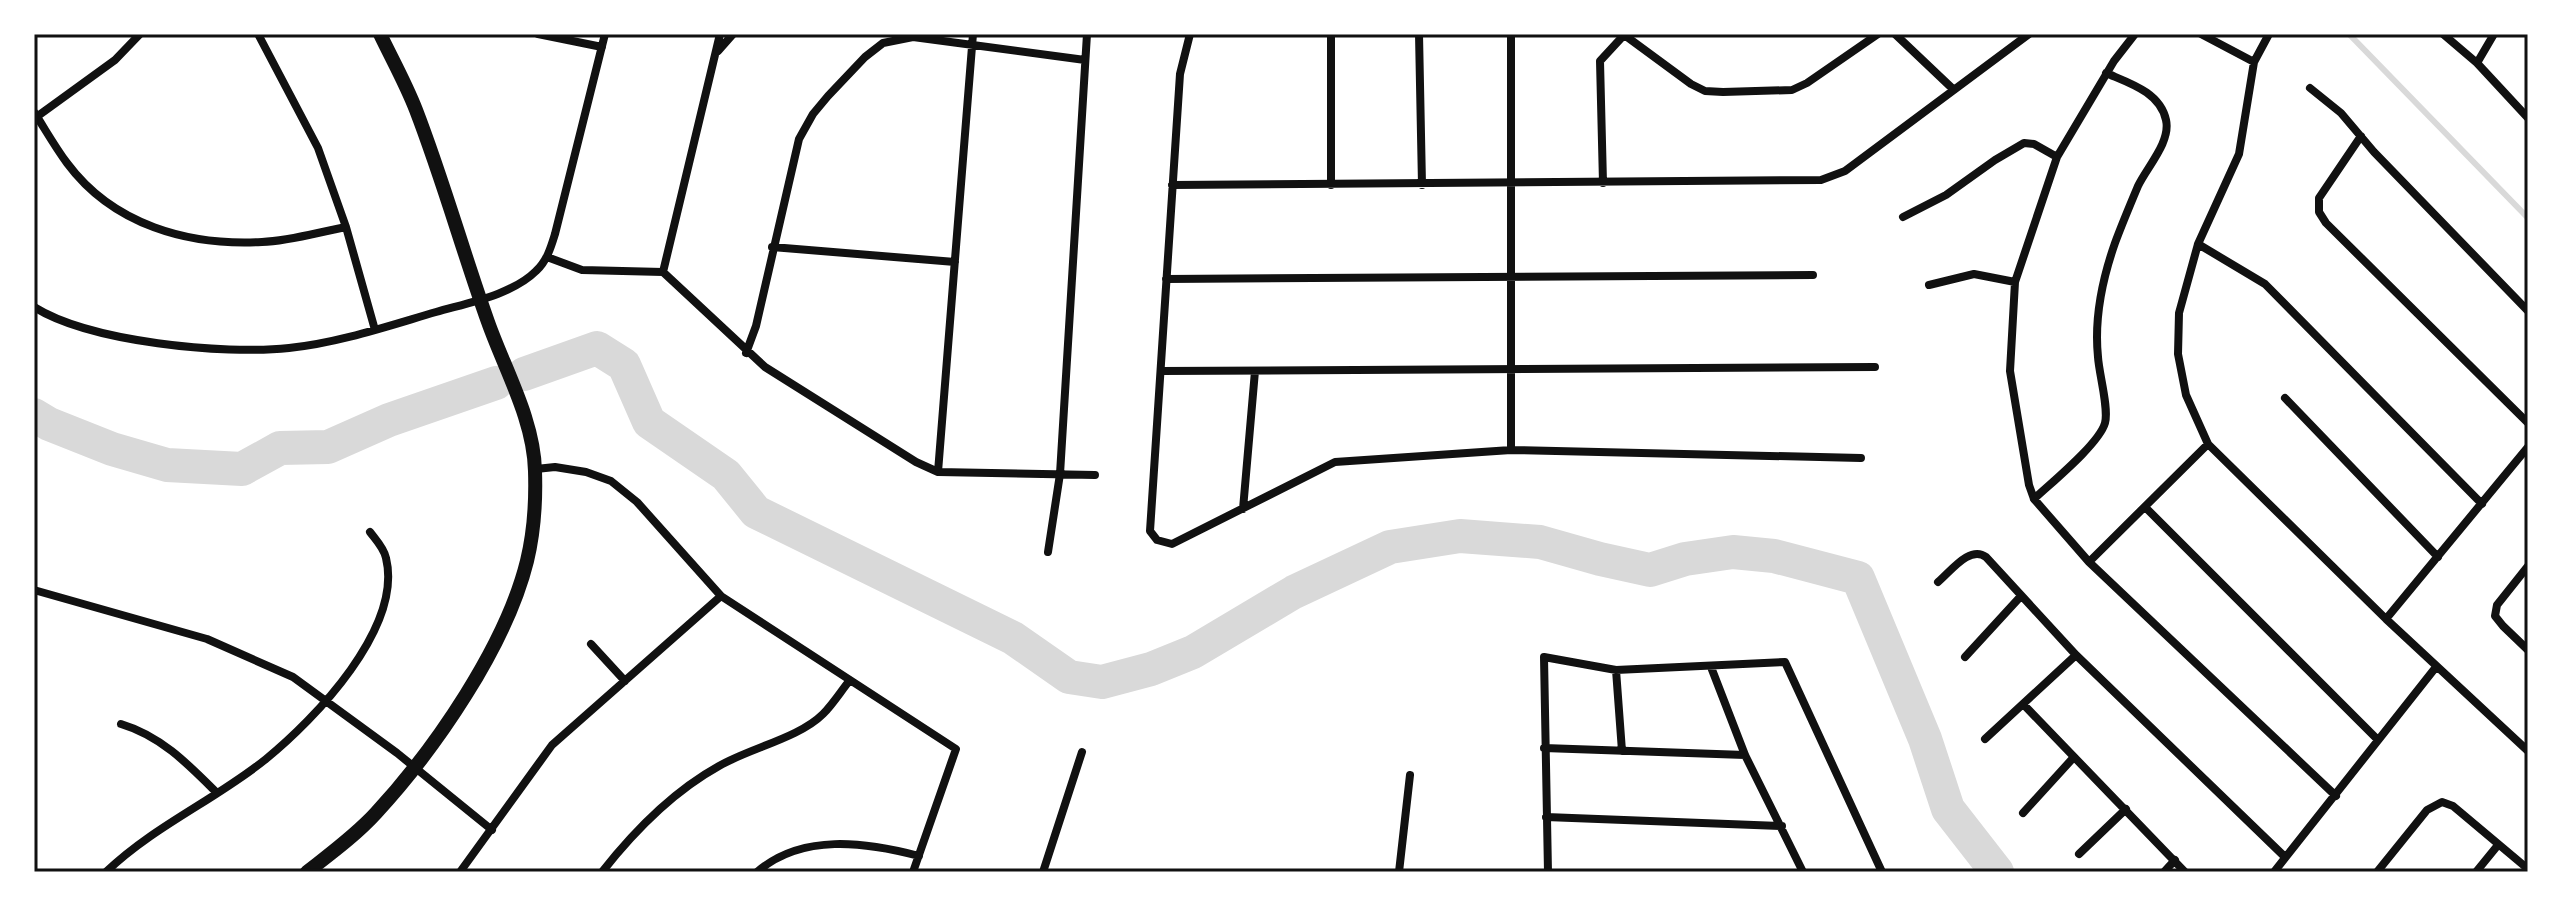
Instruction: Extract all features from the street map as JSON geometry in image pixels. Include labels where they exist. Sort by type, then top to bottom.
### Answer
[{"type":"street","points":[[140,34],[115,60],[35,116],[68,164],[88,186],[136,221],[156,229],[208,240],[265,242],[346,227]]},
{"type":"street","points":[[258,34],[318,148],[346,227],[375,330]]},
{"type":"street","points":[[307,872],[374,815],[414,768],[464,696],[497,638],[514,600],[527,561],[534,515],[536,469],[531,436],[487,321],[416,110],[380,34]]},
{"type":"street","points":[[538,34],[602,47]]},
{"type":"street","points":[[34,307],[63,321],[119,336],[198,348],[289,348],[375,330],[521,282],[537,271],[547,257],[555,234],[605,34]]},
{"type":"street","points":[[663,272],[720,34]]},
{"type":"street","points":[[716,53],[733,34]]},
{"type":"street","points":[[938,472],[973,34]]},
{"type":"street","points":[[1048,552],[1060,474],[1087,34]]},
{"type":"street","points":[[1190,34],[1180,74],[1172,185],[1150,531],[1157,540],[1172,544],[1335,462],[1511,450],[1861,458]]},
{"type":"street","points":[[1419,34],[1422,185]]},
{"type":"street","points":[[1511,34],[1511,450]]},
{"type":"street","points":[[1603,183],[1600,61],[1623,34],[1691,84],[1705,91],[1723,92],[1792,90],[1878,34]]},
{"type":"street","points":[[1895,34],[1954,90]]},
{"type":"street","points":[[1172,185],[1821,180],[1845,171],[2029,34]]},
{"type":"street","points":[[2135,34],[2106,73],[2057,157],[2015,282],[2010,371],[2029,485],[2034,499],[2089,562],[2336,796]]},
{"type":"street","points":[[2201,34],[2254,62]]},
{"type":"street","points":[[2269,34],[2254,62],[2239,154],[2198,244],[2179,313],[2178,354],[2186,395],[2208,444],[2436,667],[2528,751]]},
{"type":"street","points":[[2443,34],[2477,63],[2528,118]]},
{"type":"street","points":[[2477,63],[2494,34]]},
{"type":"street","points":[[1329,35],[1331,185]]},
{"type":"street","points":[[746,353],[756,326],[799,139],[813,114],[865,57],[883,43],[913,37],[1085,60]]},
{"type":"street","points":[[2034,499],[2095,440],[2105,422],[2096,319],[2115,243],[2139,184],[2164,138],[2167,124],[2155,98],[2106,73]]},
{"type":"street","points":[[2310,88],[2341,113],[2528,311]]},
{"type":"street","points":[[2361,136],[2319,198],[2319,212],[2326,223],[2528,423]]},
{"type":"street","points":[[1903,217],[1946,195],[2024,143],[2034,144],[2057,157]]},
{"type":"street","points":[[2198,244],[2265,284],[2482,504]]},
{"type":"street","points":[[772,247],[955,262]]},
{"type":"street","points":[[547,257],[582,270],[663,272],[746,353],[916,462],[938,472],[1095,475]]},
{"type":"street","points":[[1929,285],[1974,274],[2015,282]]},
{"type":"street","points":[[1166,279],[1813,275]]},
{"type":"street","points":[[1161,371],[1875,367]]},
{"type":"street","points":[[1243,509],[1255,371]]},
{"type":"street","points":[[2285,398],[2438,557]]},
{"type":"street","points":[[2089,562],[2208,444]]},
{"type":"street","points":[[2386,619],[2528,447]]},
{"type":"street","points":[[536,469],[555,467],[586,472],[611,481],[637,502],[721,596],[956,749],[913,872]]},
{"type":"street","points":[[2145,507],[2378,740]]},
{"type":"street","points":[[106,872],[175,818],[264,760],[306,723],[325,701],[374,631],[384,602],[388,585],[386,556],[370,532]]},
{"type":"street","points":[[1938,582],[1972,553],[1986,557],[2076,655],[2285,857]]},
{"type":"street","points":[[2528,566],[2497,605],[2495,616],[2528,650]]},
{"type":"street","points":[[34,590],[207,639],[293,677],[492,830]]},
{"type":"street","points":[[460,872],[552,745],[721,596]]},
{"type":"street","points":[[1965,657],[2021,596]]},
{"type":"street","points":[[591,644],[625,681]]},
{"type":"street","points":[[1985,739],[2076,655]]},
{"type":"street","points":[[1548,872],[1544,657],[1616,670],[1785,662],[1882,872]]},
{"type":"street","points":[[1711,667],[1745,755],[1803,872]]},
{"type":"street","points":[[2274,872],[2436,667]]},
{"type":"street","points":[[1616,670],[1622,751]]},
{"type":"street","points":[[602,872],[650,816],[683,789],[719,766],[794,732],[822,715],[850,680]]},
{"type":"street","points":[[2024,705],[2185,872]]},
{"type":"street","points":[[121,724],[140,730],[172,749],[217,793]]},
{"type":"street","points":[[1544,748],[1745,755]]},
{"type":"street","points":[[1043,872],[1082,752]]},
{"type":"street","points":[[2023,813],[2074,757]]},
{"type":"street","points":[[1399,872],[1410,775]]},
{"type":"street","points":[[2377,872],[2427,810],[2442,802],[2453,806],[2528,869]]},
{"type":"street","points":[[2079,854],[2126,809]]},
{"type":"street","points":[[1546,817],[1782,826]]},
{"type":"street","points":[[757,872],[771,860],[812,845],[849,843],[919,856]]},
{"type":"street","points":[[2476,872],[2498,845]]},
{"type":"street","points":[[2164,872],[2175,860]]},
{"type":"waterway","points":[[2349,34],[2528,218]]},
{"type":"waterway","points":[[524,374],[597,348],[624,365],[649,422],[726,475],[756,512],[1013,638],[1069,677],[1102,682],[1151,669],[1193,652],[1294,592],[1390,547],[1460,536],[1540,542],[1650,570],[1685,559],[1733,552],[1774,556],[1858,578],[1925,739],[1948,809],[1997,872]]},
{"type":"waterway","points":[[34,415],[112,449],[167,465],[242,469],[280,448],[328,447],[389,420],[496,383]]}]
